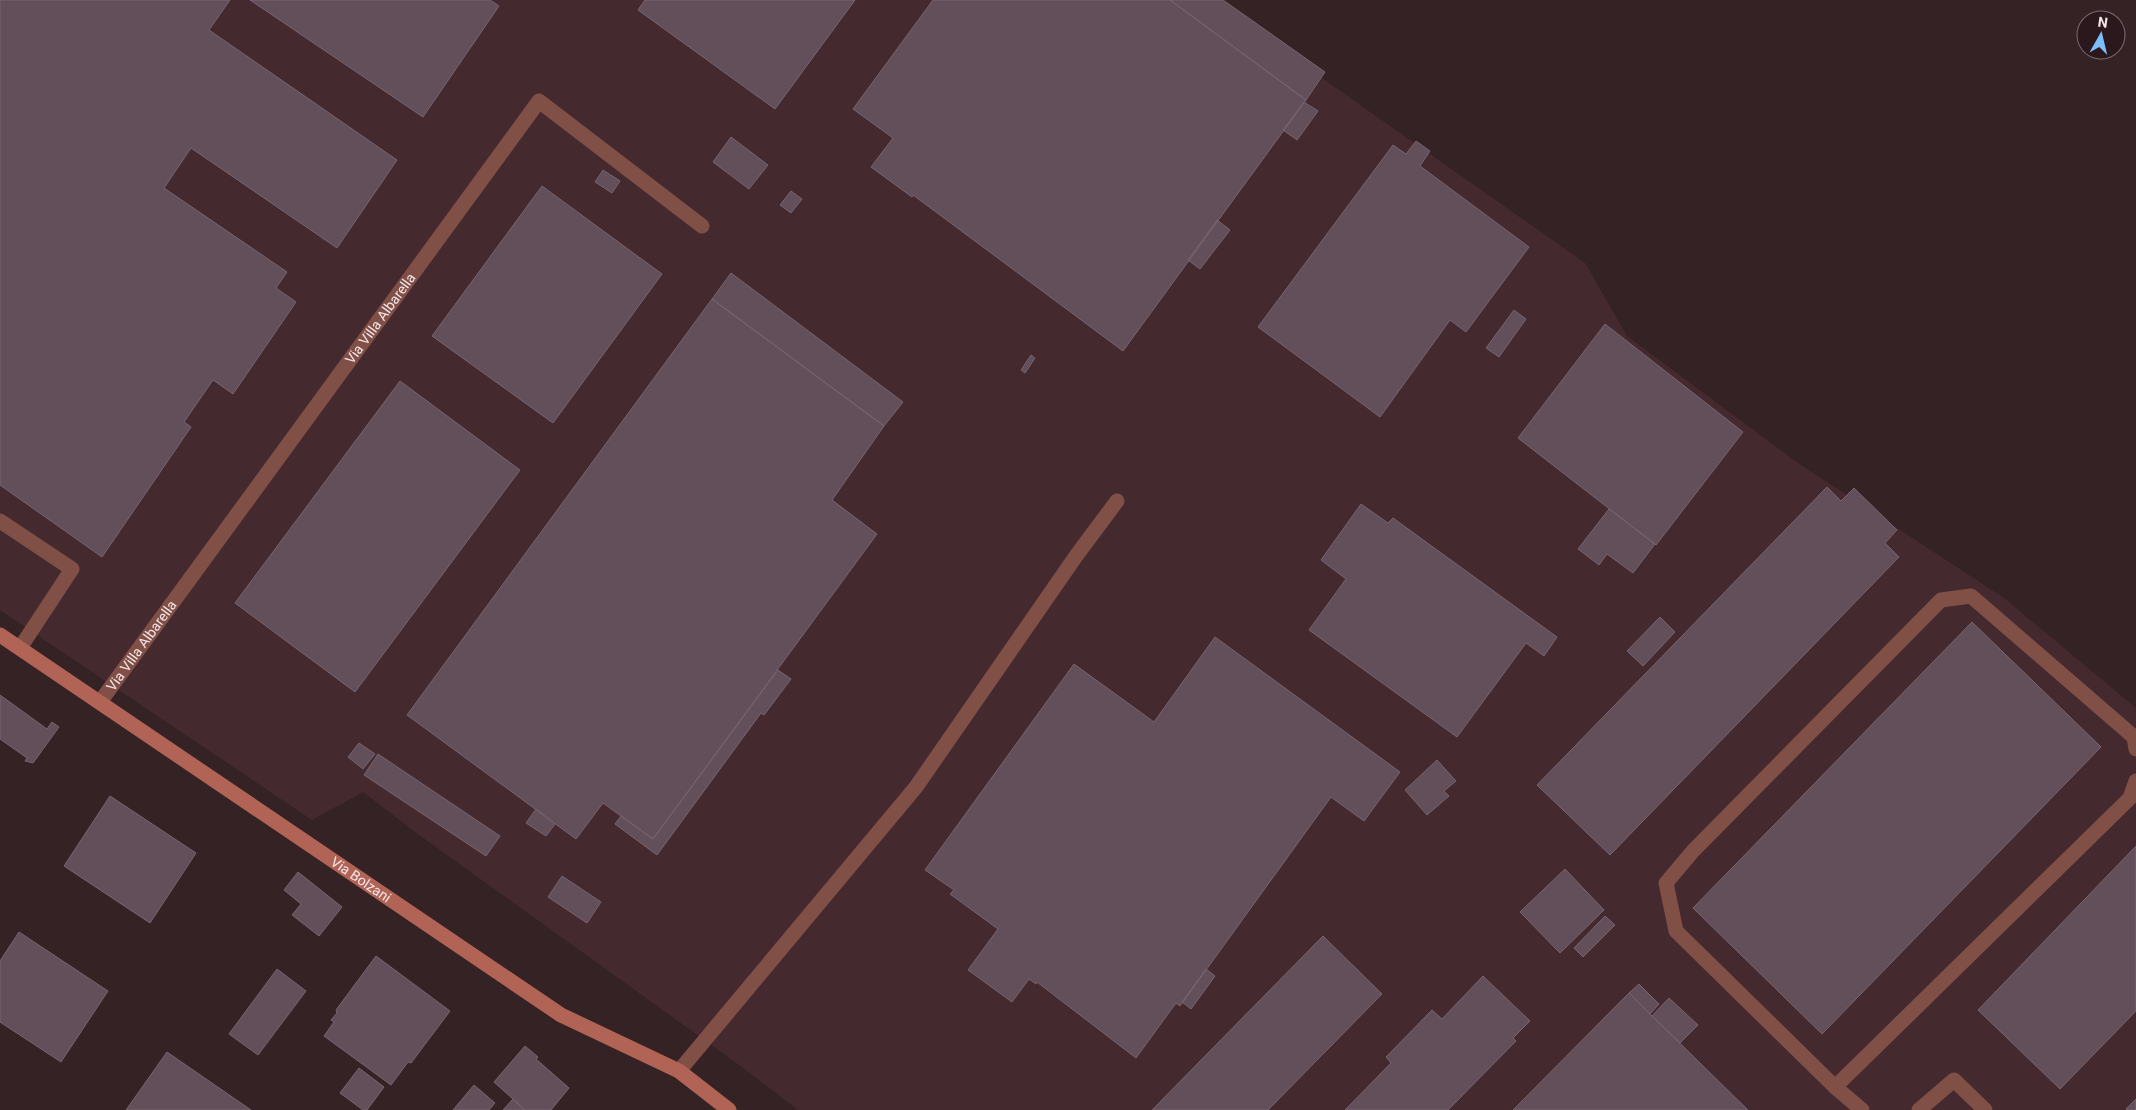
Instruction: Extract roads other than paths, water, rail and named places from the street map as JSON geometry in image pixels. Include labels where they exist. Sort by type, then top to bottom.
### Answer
[{"type":"street","name":"Via Villa Albarella","points":[[100,702],[539,101],[702,226]]},
{"type":"street","points":[[679,1071],[916,787],[1117,501]]},
{"type":"street","points":[[0,521],[72,569],[20,648]]},
{"type":"street","points":[[1862,1110],[1835,1087],[1676,931],[1666,883],[1693,851],[1941,600],[1971,596],[2134,738],[2136,749]]},
{"type":"street","name":"Via Bolzani","points":[[0,635],[561,1015],[679,1071],[729,1110]]},
{"type":"street","points":[[1835,1087],[2130,798],[2136,780]]},
{"type":"street","points":[[1919,1110],[1954,1080],[1985,1110]]}]
